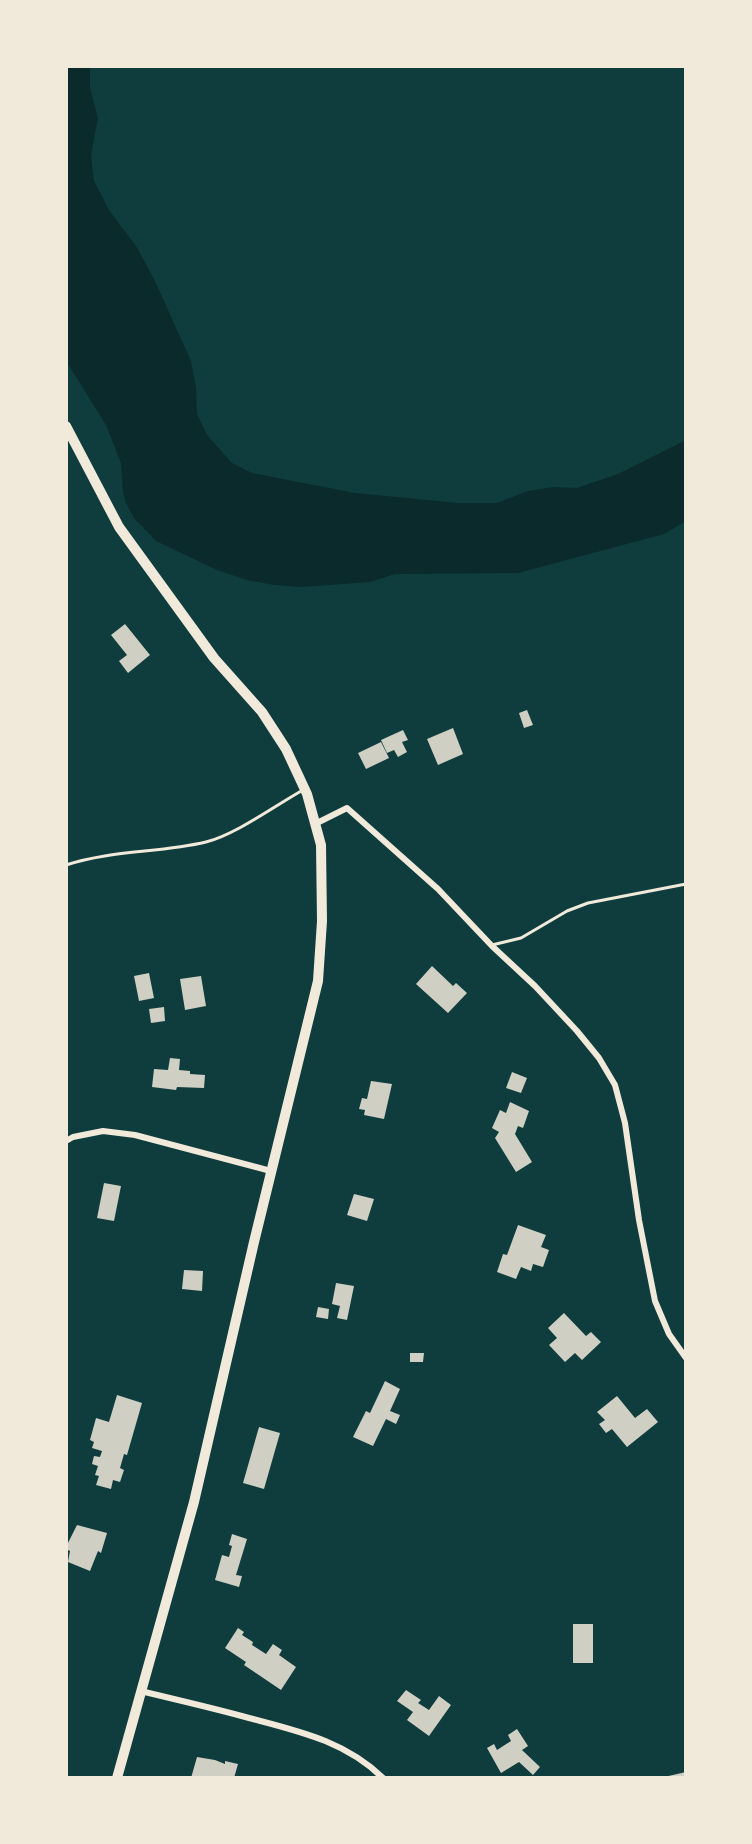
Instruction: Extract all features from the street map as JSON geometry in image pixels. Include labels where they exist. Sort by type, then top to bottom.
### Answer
[{"type":"main road","points":[[66,426],[119,527],[214,658],[262,712],[286,749],[305,789],[321,845],[322,921],[318,981],[194,1502],[117,1778]]},
{"type":"street","points":[[315,824],[346,808],[438,889],[578,1031],[599,1058],[615,1085],[625,1123],[639,1220],[655,1301],[669,1334],[686,1358]]},
{"type":"street","points":[[66,1141],[73,1137],[103,1131],[135,1135],[271,1172]]},
{"type":"street","points":[[140,1691],[311,1734],[346,1749],[383,1778]]},
{"type":"lane","points":[[66,865],[97,857],[207,842],[232,831],[305,789]]},
{"type":"lane","points":[[492,946],[521,938],[567,911],[588,903],[686,884]]},
{"type":"water","points":[[66,66],[90,66],[90,88],[98,118],[91,155],[94,181],[109,210],[136,246],[154,279],[191,361],[196,388],[197,414],[207,435],[232,463],[252,473],[355,493],[458,503],[497,503],[528,491],[553,487],[577,488],[618,474],[686,440],[686,521],[664,534],[518,573],[395,574],[370,582],[302,587],[247,580],[217,570],[156,541],[134,518],[126,503],[121,463],[106,425],[66,361]]},
{"type":"building","points":[[125,624],[150,655],[128,673],[119,661],[127,655],[111,635]]},
{"type":"building","points":[[527,710],[533,725],[524,728],[519,713]]},
{"type":"building","points":[[453,728],[463,754],[438,765],[427,739]]},
{"type":"building","points":[[403,730],[408,740],[402,742],[407,752],[398,757],[394,750],[387,753],[381,740]]},
{"type":"building","points":[[381,742],[389,758],[366,769],[358,753]]},
{"type":"building","points":[[432,966],[453,986],[456,983],[467,993],[448,1013],[416,984]]},
{"type":"building","points":[[149,973],[154,998],[139,1001],[134,976]]},
{"type":"building","points":[[201,976],[206,1006],[185,1010],[180,979]]},
{"type":"building","points":[[164,1007],[165,1021],[151,1023],[149,1009]]},
{"type":"building","points":[[170,1058],[180,1059],[179,1070],[190,1071],[190,1074],[205,1075],[204,1088],[177,1087],[176,1090],[152,1087],[154,1069],[168,1070]]},
{"type":"building","points":[[512,1072],[527,1078],[521,1093],[506,1088]]},
{"type":"building","points":[[371,1081],[392,1084],[384,1119],[364,1115],[365,1110],[359,1109],[362,1098],[367,1099]]},
{"type":"building","points":[[510,1102],[529,1111],[523,1128],[518,1126],[515,1134],[532,1162],[516,1172],[495,1138],[499,1132],[492,1128],[500,1110],[506,1113]]},
{"type":"building","points":[[104,1183],[121,1186],[114,1221],[97,1218]]},
{"type":"building","points":[[354,1194],[374,1199],[367,1221],[347,1215]]},
{"type":"building","points":[[518,1225],[546,1235],[541,1247],[549,1250],[543,1267],[533,1264],[531,1271],[521,1267],[516,1279],[497,1272],[503,1254],[507,1255]]},
{"type":"building","points":[[184,1270],[203,1271],[202,1291],[182,1289]]},
{"type":"building","points":[[336,1283],[354,1286],[347,1320],[337,1318],[340,1306],[332,1304]]},
{"type":"building","points":[[318,1307],[329,1309],[328,1319],[316,1317]]},
{"type":"building","points":[[564,1313],[586,1336],[591,1332],[601,1342],[582,1360],[575,1353],[565,1362],[549,1345],[557,1338],[548,1328]]},
{"type":"building","points":[[410,1353],[424,1353],[423,1362],[410,1362]]},
{"type":"building","points":[[385,1381],[400,1389],[390,1411],[400,1415],[396,1424],[386,1419],[373,1446],[353,1437],[366,1411],[370,1413]]},
{"type":"building","points":[[117,1395],[142,1403],[127,1455],[124,1454],[120,1468],[124,1470],[120,1482],[113,1480],[111,1489],[96,1485],[99,1476],[95,1475],[98,1466],[92,1464],[94,1456],[100,1457],[102,1451],[92,1448],[94,1442],[90,1440],[96,1418],[109,1422]]},
{"type":"building","points":[[617,1396],[635,1418],[647,1409],[658,1422],[627,1447],[612,1429],[606,1433],[599,1424],[605,1420],[597,1412]]},
{"type":"building","points":[[259,1427],[280,1433],[264,1489],[243,1483]]},
{"type":"building","points":[[77,1525],[107,1533],[101,1553],[98,1551],[90,1571],[68,1562],[70,1551],[66,1547]]},
{"type":"building","points":[[232,1534],[247,1539],[236,1575],[242,1576],[239,1587],[215,1580],[222,1555],[229,1557]]},
{"type":"building","points":[[573,1624],[593,1624],[593,1663],[573,1663]]},
{"type":"building","points":[[238,1628],[244,1632],[242,1635],[253,1642],[252,1645],[266,1654],[273,1644],[282,1650],[279,1655],[296,1667],[281,1690],[244,1665],[246,1662],[225,1648]]},
{"type":"building","points":[[406,1690],[421,1700],[418,1703],[429,1710],[439,1696],[451,1705],[429,1736],[407,1720],[413,1712],[397,1701]]},
{"type":"building","points":[[517,1729],[528,1746],[522,1750],[540,1767],[533,1775],[519,1762],[501,1773],[487,1748],[494,1744],[497,1750],[511,1741],[508,1735]]},
{"type":"building","points":[[197,1757],[225,1764],[225,1761],[238,1764],[234,1778],[191,1778]]},
{"type":"building","points":[[686,1772],[686,1778],[664,1778],[664,1777]]}]
